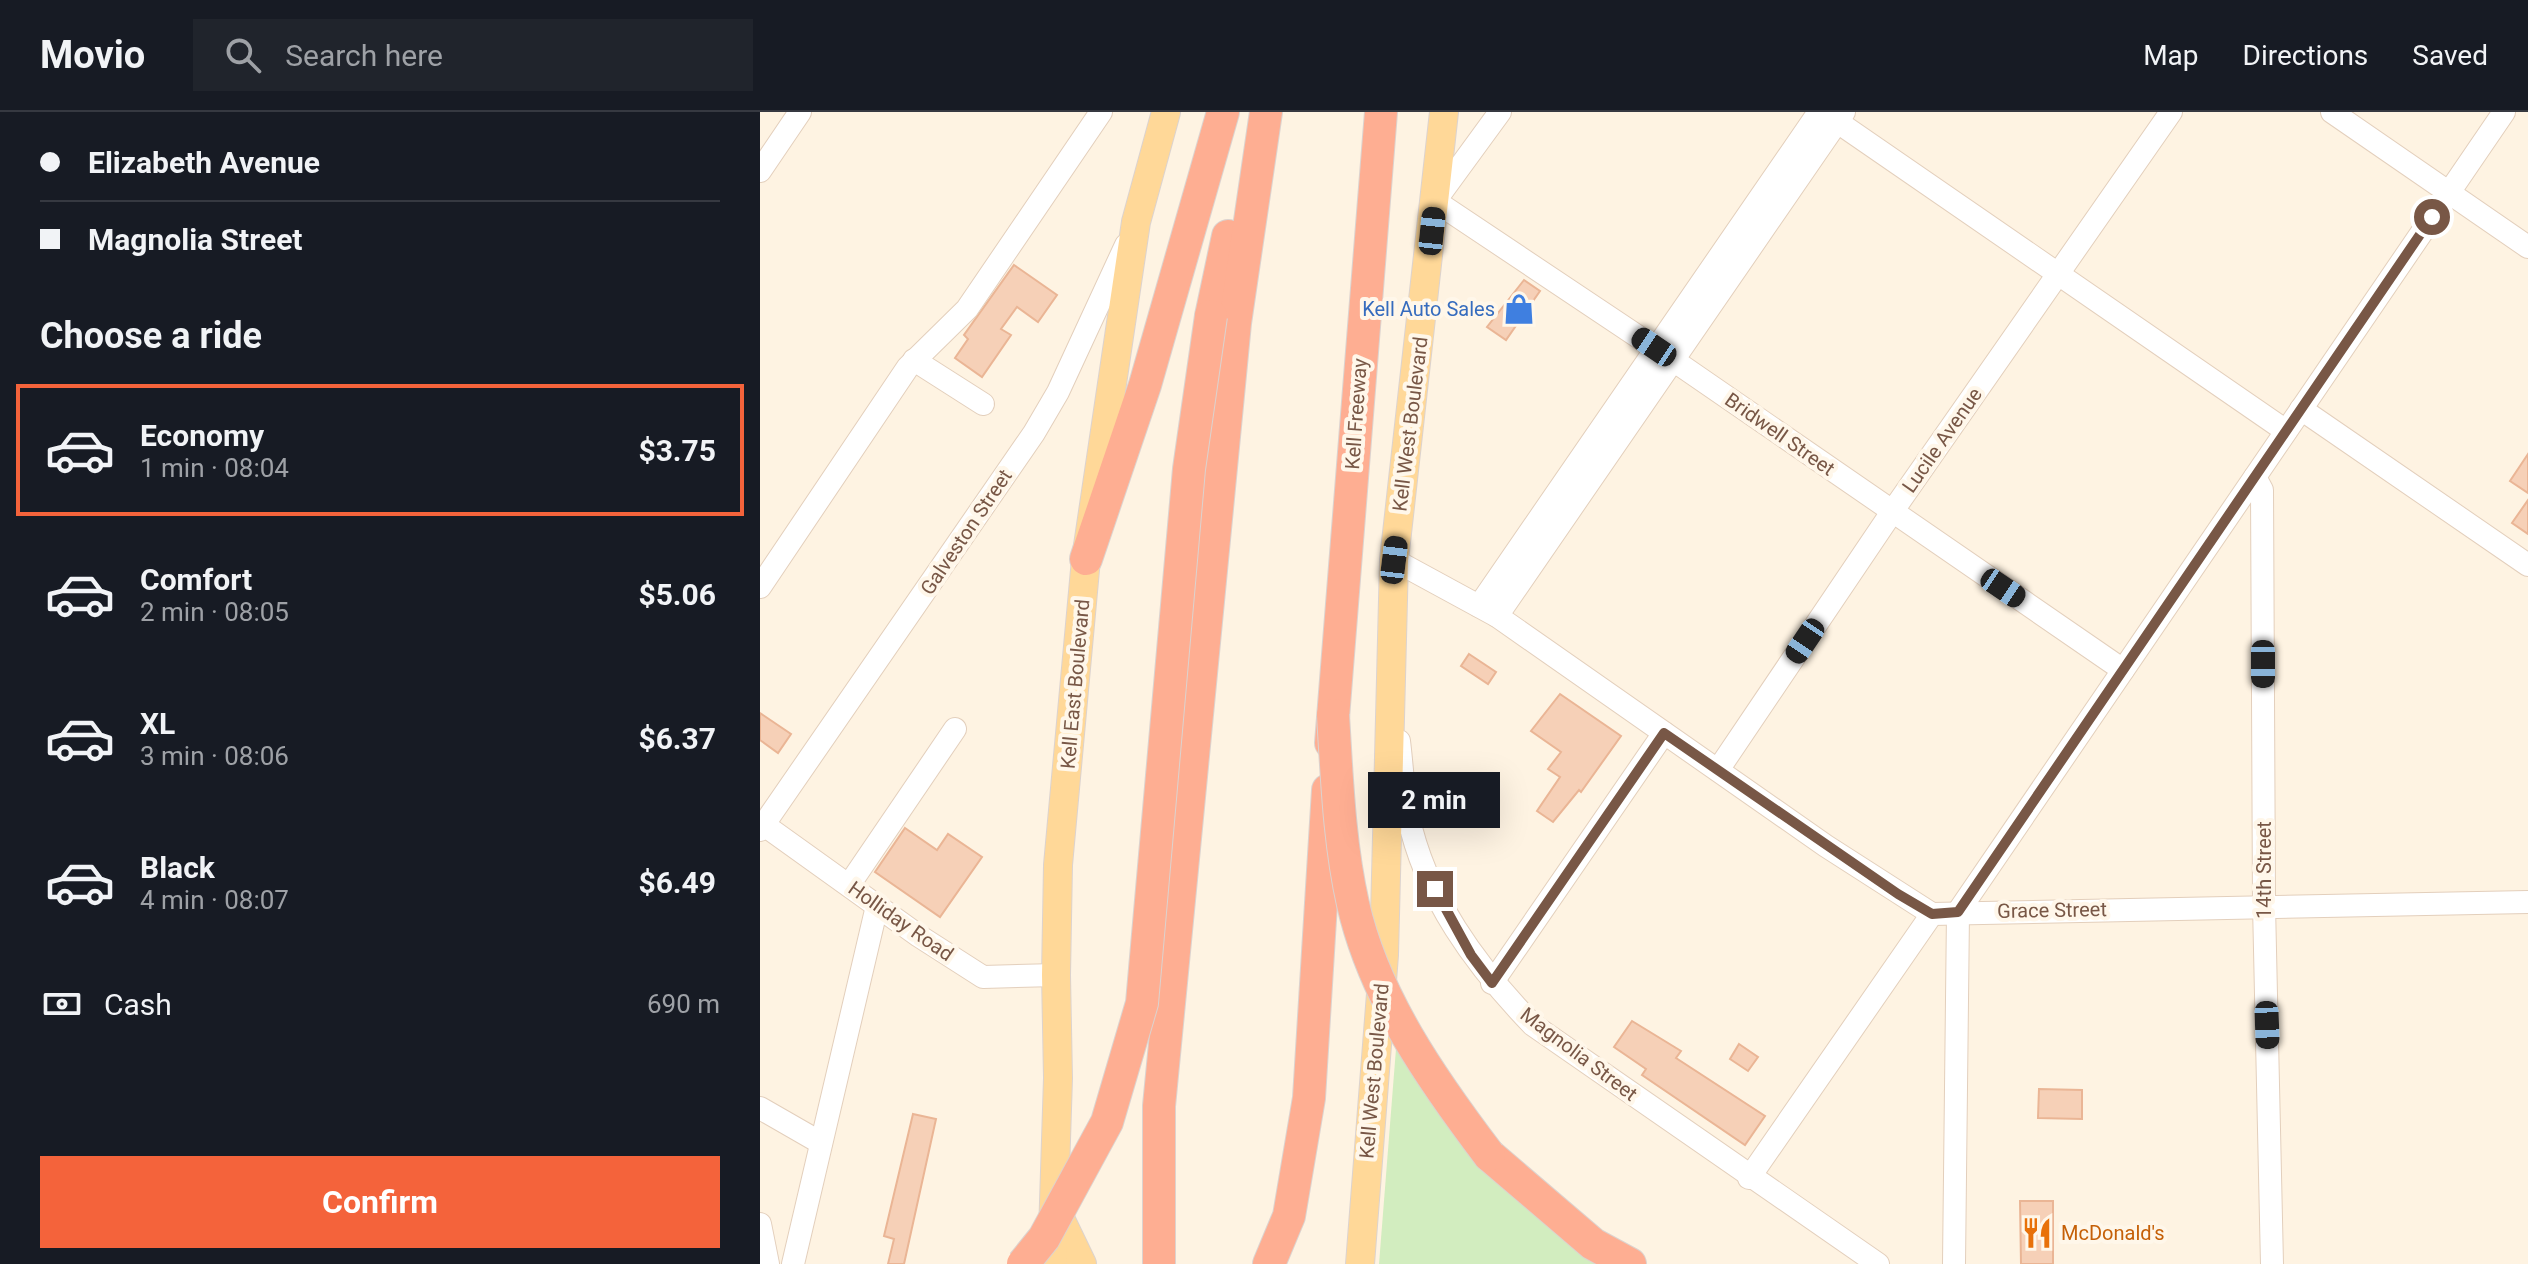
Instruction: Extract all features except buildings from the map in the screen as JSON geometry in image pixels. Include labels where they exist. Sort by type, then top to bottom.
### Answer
[{"type":"highway","points":[[1086,559],[1145,385],[1223,112]]},
{"type":"highway","points":[[1159,1264],[1159,1106],[1223,320],[1257,112]]},
{"type":"highway","points":[[1044,1262],[1044,1238],[1107,1122],[1142,1003],[1189,469],[1266,112]]},
{"type":"highway","name":"Kell Freeway","points":[[1333,715],[1381,112]]},
{"type":"highway","points":[[1333,715],[1338,804],[1358,918],[1380,981],[1411,1044],[1489,1155],[1593,1244],[1630,1264]]},
{"type":"highway","points":[[1269,1264],[1289,1216],[1309,1098],[1333,715]]},
{"type":"main road","name":"Kell East Boulevard","points":[[1044,1262],[1054,1205],[1058,1078],[1058,865],[1086,559],[1136,222],[1166,112]]},
{"type":"main road","name":"Kell West Boulevard","points":[[1360,1264],[1384,955],[1394,560],[1444,112]]},
{"type":"main road","points":[[1054,1205],[1082,1264]]},
{"type":"main road","points":[[1346,1264],[1363,1211]]},
{"type":"street","points":[[760,171],[800,112]]},
{"type":"street","points":[[760,587],[914,360],[967,309],[1101,112]]},
{"type":"street","points":[[1435,201],[1500,112]]},
{"type":"street","name":"Lucile Avenue","points":[[1718,770],[1892,512],[2171,112]]},
{"type":"street","points":[[2332,112],[2528,247]]},
{"type":"street","points":[[1954,1264],[1958,912],[2504,112]]},
{"type":"street","points":[[1488,611],[1831,114],[2286,431]]},
{"type":"street","name":"Bridwell Street","points":[[1435,201],[1664,354],[2123,670]]},
{"type":"street","name":"Galveston Street","points":[[761,829],[1034,433],[1084,339],[1136,222]]},
{"type":"street","points":[[914,360],[983,404]]},
{"type":"street","points":[[2301,409],[2528,565]]},
{"type":"street","name":"14th Street","points":[[2255,477],[2262,490],[2264,905],[2272,1264]]},
{"type":"street","points":[[1394,560],[1488,611],[1932,914],[1749,1178]]},
{"type":"street","name":"Magnolia Street","points":[[1394,560],[1399,739],[1407,814],[1423,866],[1471,955],[1492,983],[1533,1025],[1749,1178],[1878,1264]]},
{"type":"street","points":[[849,885],[955,729]]},
{"type":"street","points":[[1492,983],[1664,733]]},
{"type":"street","name":"Holliday Road","points":[[761,829],[983,977],[1056,975]]},
{"type":"street","name":"Grace Street","points":[[1932,914],[2528,902]]},
{"type":"street","points":[[793,1264],[877,906]]},
{"type":"street","points":[[760,1108],[821,1143]]},
{"type":"street","points":[[760,1224],[768,1264]]},
{"type":"green space","points":[[1397,1036],[1598,1264],[1379,1264]]},
{"type":"place","name":"Kell Auto Sales","points":[[1519,309]]},
{"type":"place","name":"McDonald's","points":[[2037,1233]]},
{"type":"route","points":[[1435,889],[1471,955],[1492,983],[1664,733],[1898,894],[1932,914],[1958,912],[2432,217]]}]
